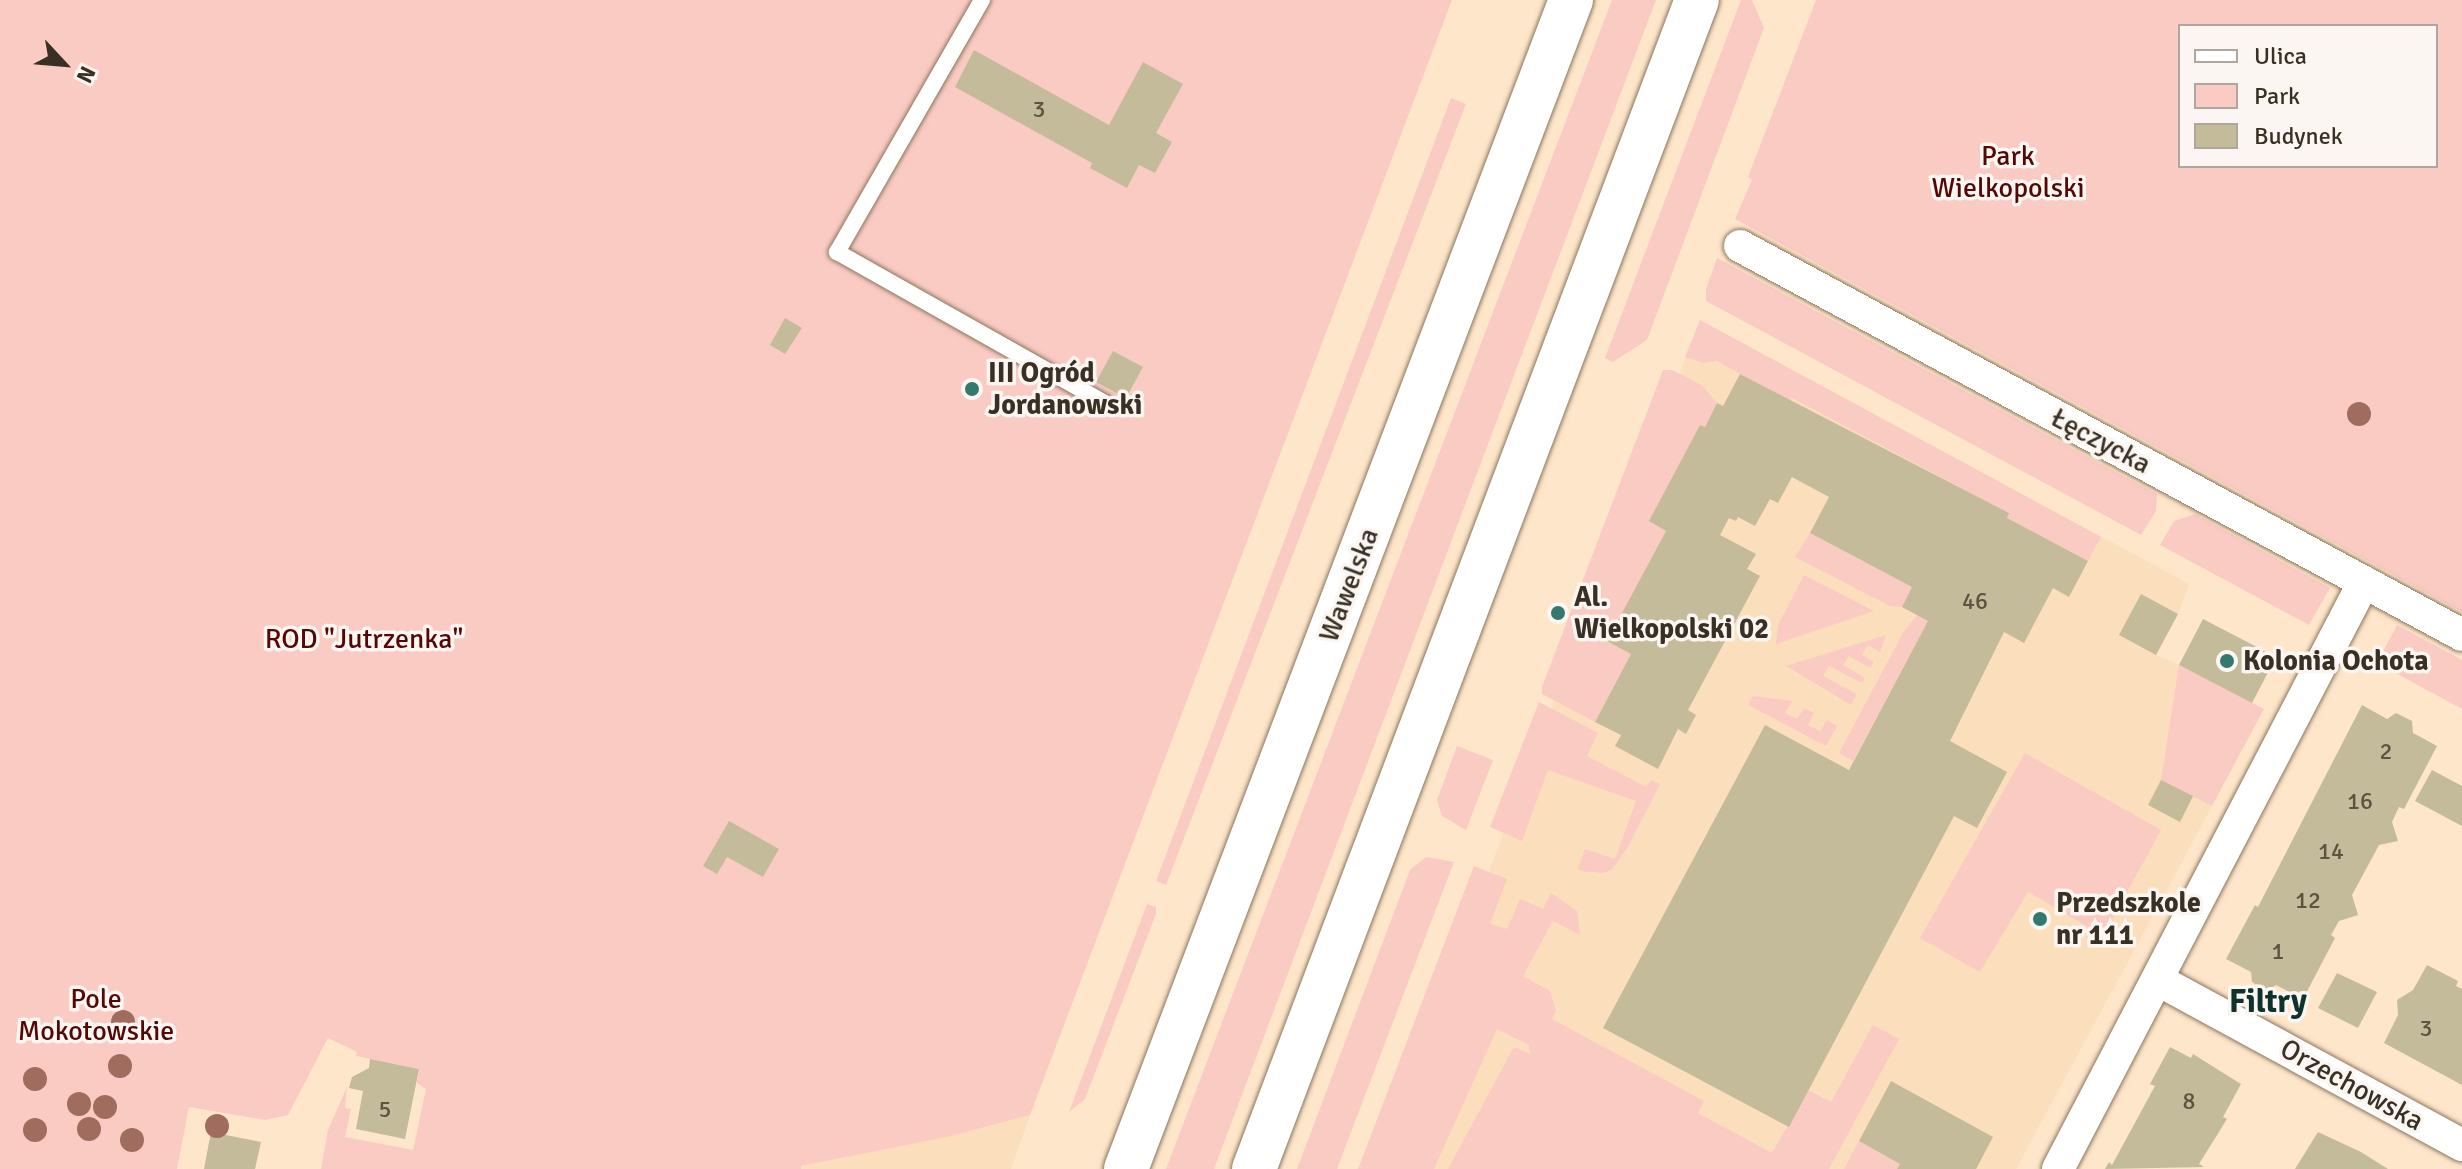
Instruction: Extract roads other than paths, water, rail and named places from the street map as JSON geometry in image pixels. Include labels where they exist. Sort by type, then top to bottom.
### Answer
[{"type":"main road","name":"Wawelska","points":[[1126,1169],[1571,0]]},
{"type":"main road","points":[[1254,1169],[1697,0]]},
{"type":"street","name":"Łęczycka","points":[[1740,246],[2462,635]]},
{"type":"street","points":[[2058,1169],[2364,582]]},
{"type":"street","name":"Orzechowska","points":[[2158,980],[2462,1145]]},
{"type":"lane","points":[[982,0],[837,252],[1107,404]]},
{"type":"place","name":"III Ogród Jordanowski","points":[[972,389]]},
{"type":"place","name":"Al. Wielkopolski 02","points":[[1558,613]]},
{"type":"place","name":"Kolonia Ochota","points":[[2227,661]]},
{"type":"place","name":"Przedszkole nr 111","points":[[2040,919]]},
{"type":"district","name":"Filtry","points":[[2268,1002]]},
{"type":"park label","name":"Park Wielkopolski","points":[[2008,172]]},
{"type":"park label","name":"ROD \"Jutrzenka\"","points":[[364,639]]},
{"type":"park label","name":"Pole Mokotowskie","points":[[96,1015]]}]
